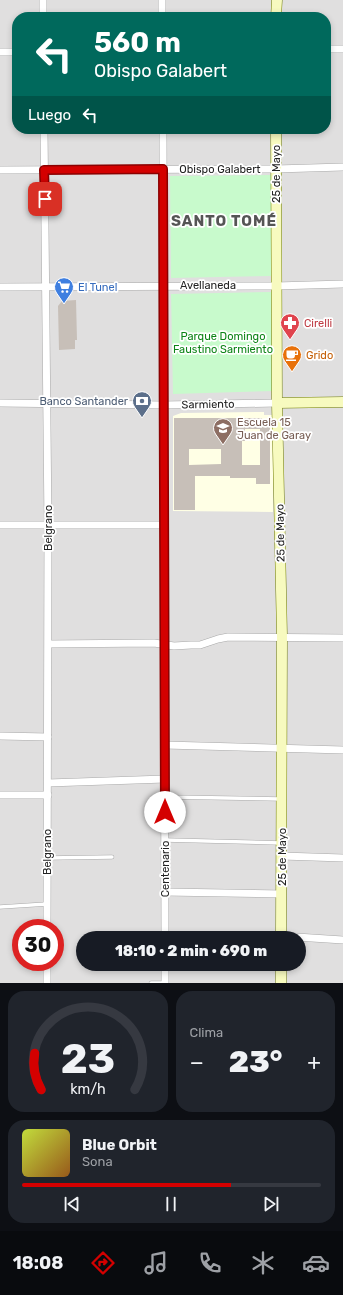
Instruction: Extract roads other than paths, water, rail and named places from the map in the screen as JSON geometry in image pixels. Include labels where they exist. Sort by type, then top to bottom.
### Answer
[{"type":"main road","points":[[276,12],[277,0]]},
{"type":"main road","name":"25 de Mayo","points":[[276,134],[277,403],[282,636],[281,931]]},
{"type":"main road","name":"Sarmiento","points":[[277,403],[343,402]]},
{"type":"main road","points":[[281,971],[281,983]]},
{"type":"street","points":[[43,0],[43,12]]},
{"type":"street","points":[[162,0],[162,12]]},
{"type":"street","points":[[331,50],[343,50]]},
{"type":"street","points":[[0,52],[12,52]]},
{"type":"street","name":"Belgrano","points":[[44,134],[48,525],[47,919]]},
{"type":"street","name":"Centenario","points":[[163,134],[165,931]]},
{"type":"street","name":"Obispo Galabert","points":[[0,170],[276,169],[343,167]]},
{"type":"street","name":"Avellaneda","points":[[0,286],[276,286],[343,284]]},
{"type":"street","name":"Sarmiento","points":[[0,403],[164,405],[277,403]]},
{"type":"street","points":[[0,525],[165,525]]},
{"type":"street","points":[[48,644],[154,643],[174,646],[200,645],[228,637],[282,636],[343,638]]},
{"type":"street","points":[[0,736],[48,737]]},
{"type":"street","points":[[165,745],[343,750]]},
{"type":"street","points":[[48,783],[165,779]]},
{"type":"street","points":[[0,796],[48,795]]},
{"type":"street","points":[[282,856],[343,858]]},
{"type":"street","points":[[165,892],[282,894]]},
{"type":"street","points":[[306,938],[343,940]]},
{"type":"street","points":[[47,971],[47,983]]},
{"type":"street","points":[[165,971],[165,983]]},
{"type":"lane","points":[[165,797],[282,799]]},
{"type":"lane","points":[[165,840],[282,843]]},
{"type":"lane","points":[[47,858],[112,857]]},
{"type":"lane","points":[[0,907],[47,904]]},
{"type":"lane","points":[[151,983],[165,983]]},
{"type":"place","name":"El Tunel","points":[[64,304]]},
{"type":"place","name":"Cirelli","points":[[290,340]]},
{"type":"place","name":"Grido","points":[[292,372]]},
{"type":"place","name":"Banco Santander","points":[[142,418]]},
{"type":"place","name":"Escuela 15 Juan de Garay","points":[[223,445]]},
{"type":"district","name":"SANTO TOMÉ","points":[[224,221]]},
{"type":"park label","name":"Parque Domingo Faustino Sarmiento","points":[[223,342]]}]
